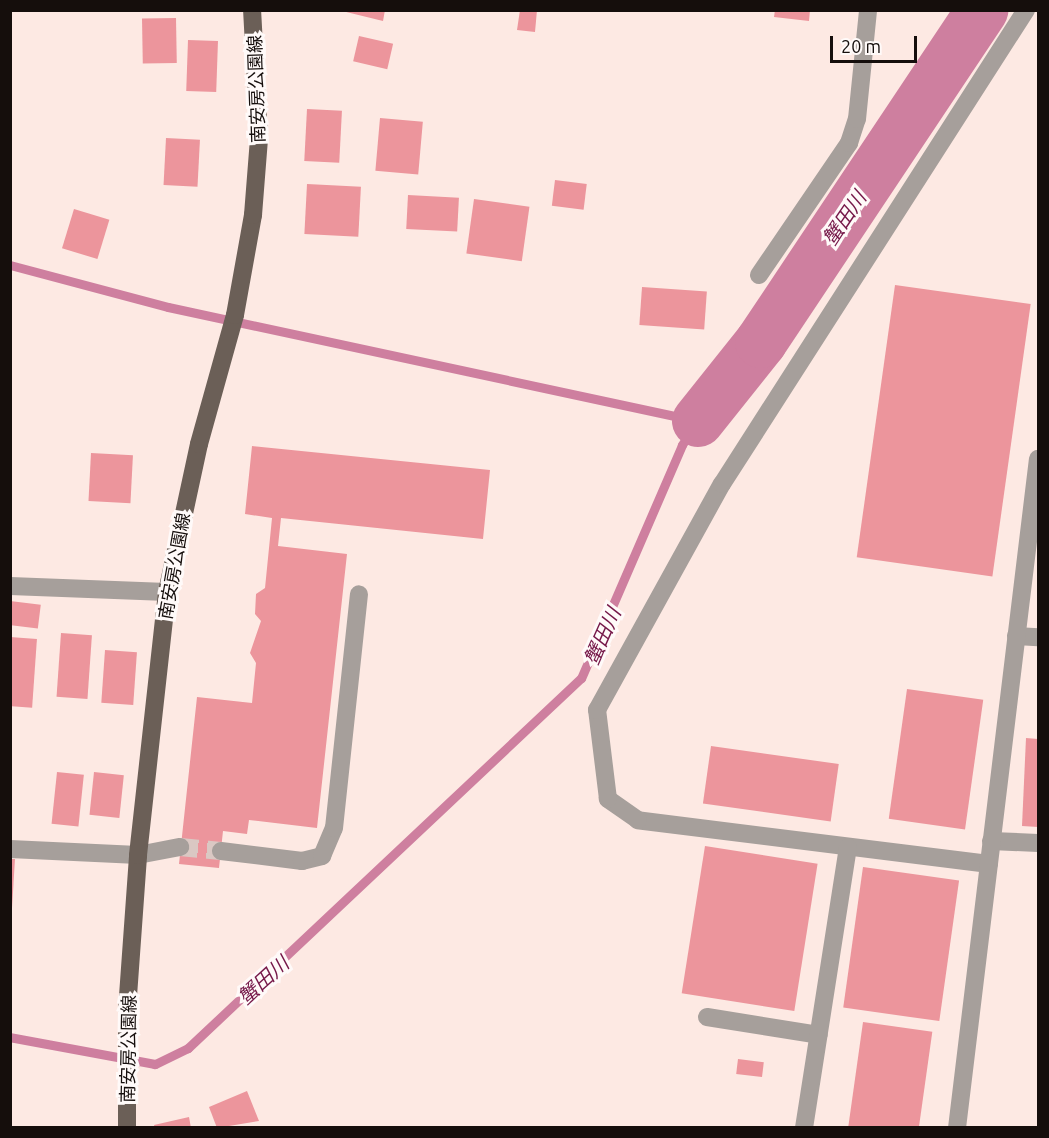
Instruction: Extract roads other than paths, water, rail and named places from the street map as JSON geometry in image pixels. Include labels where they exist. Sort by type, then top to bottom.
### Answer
[{"type":"main road","name":"南安房公園線","points":[[127,1128],[126,1052],[138,855],[167,592],[220,366],[240,292],[259,138],[252,10]]},
{"type":"street","points":[[759,275],[849,143],[857,119],[868,10]]},
{"type":"street","points":[[988,864],[638,820],[608,799],[597,710],[722,484],[1026,10]]},
{"type":"street","points":[[957,1128],[1038,459]]},
{"type":"street","points":[[10,586],[167,592]]},
{"type":"street","points":[[220,851],[302,861],[322,856],[334,828],[359,594]]},
{"type":"street","points":[[1016,636],[1038,637]]},
{"type":"street","points":[[991,842],[1038,843]]},
{"type":"street","points":[[10,849],[138,855],[180,847]]},
{"type":"street","points":[[804,1128],[848,847]]},
{"type":"street","points":[[707,1017],[819,1035]]},
{"type":"waterway","name":"蟹田川","points":[[698,421],[761,342],[982,10]]},
{"type":"waterway","name":"蟹田川","points":[[10,265],[168,307],[698,421],[682,445],[581,678],[188,1048],[155,1064],[10,1037]]},
{"type":"tunnel","points":[[180,847],[221,851]]}]
